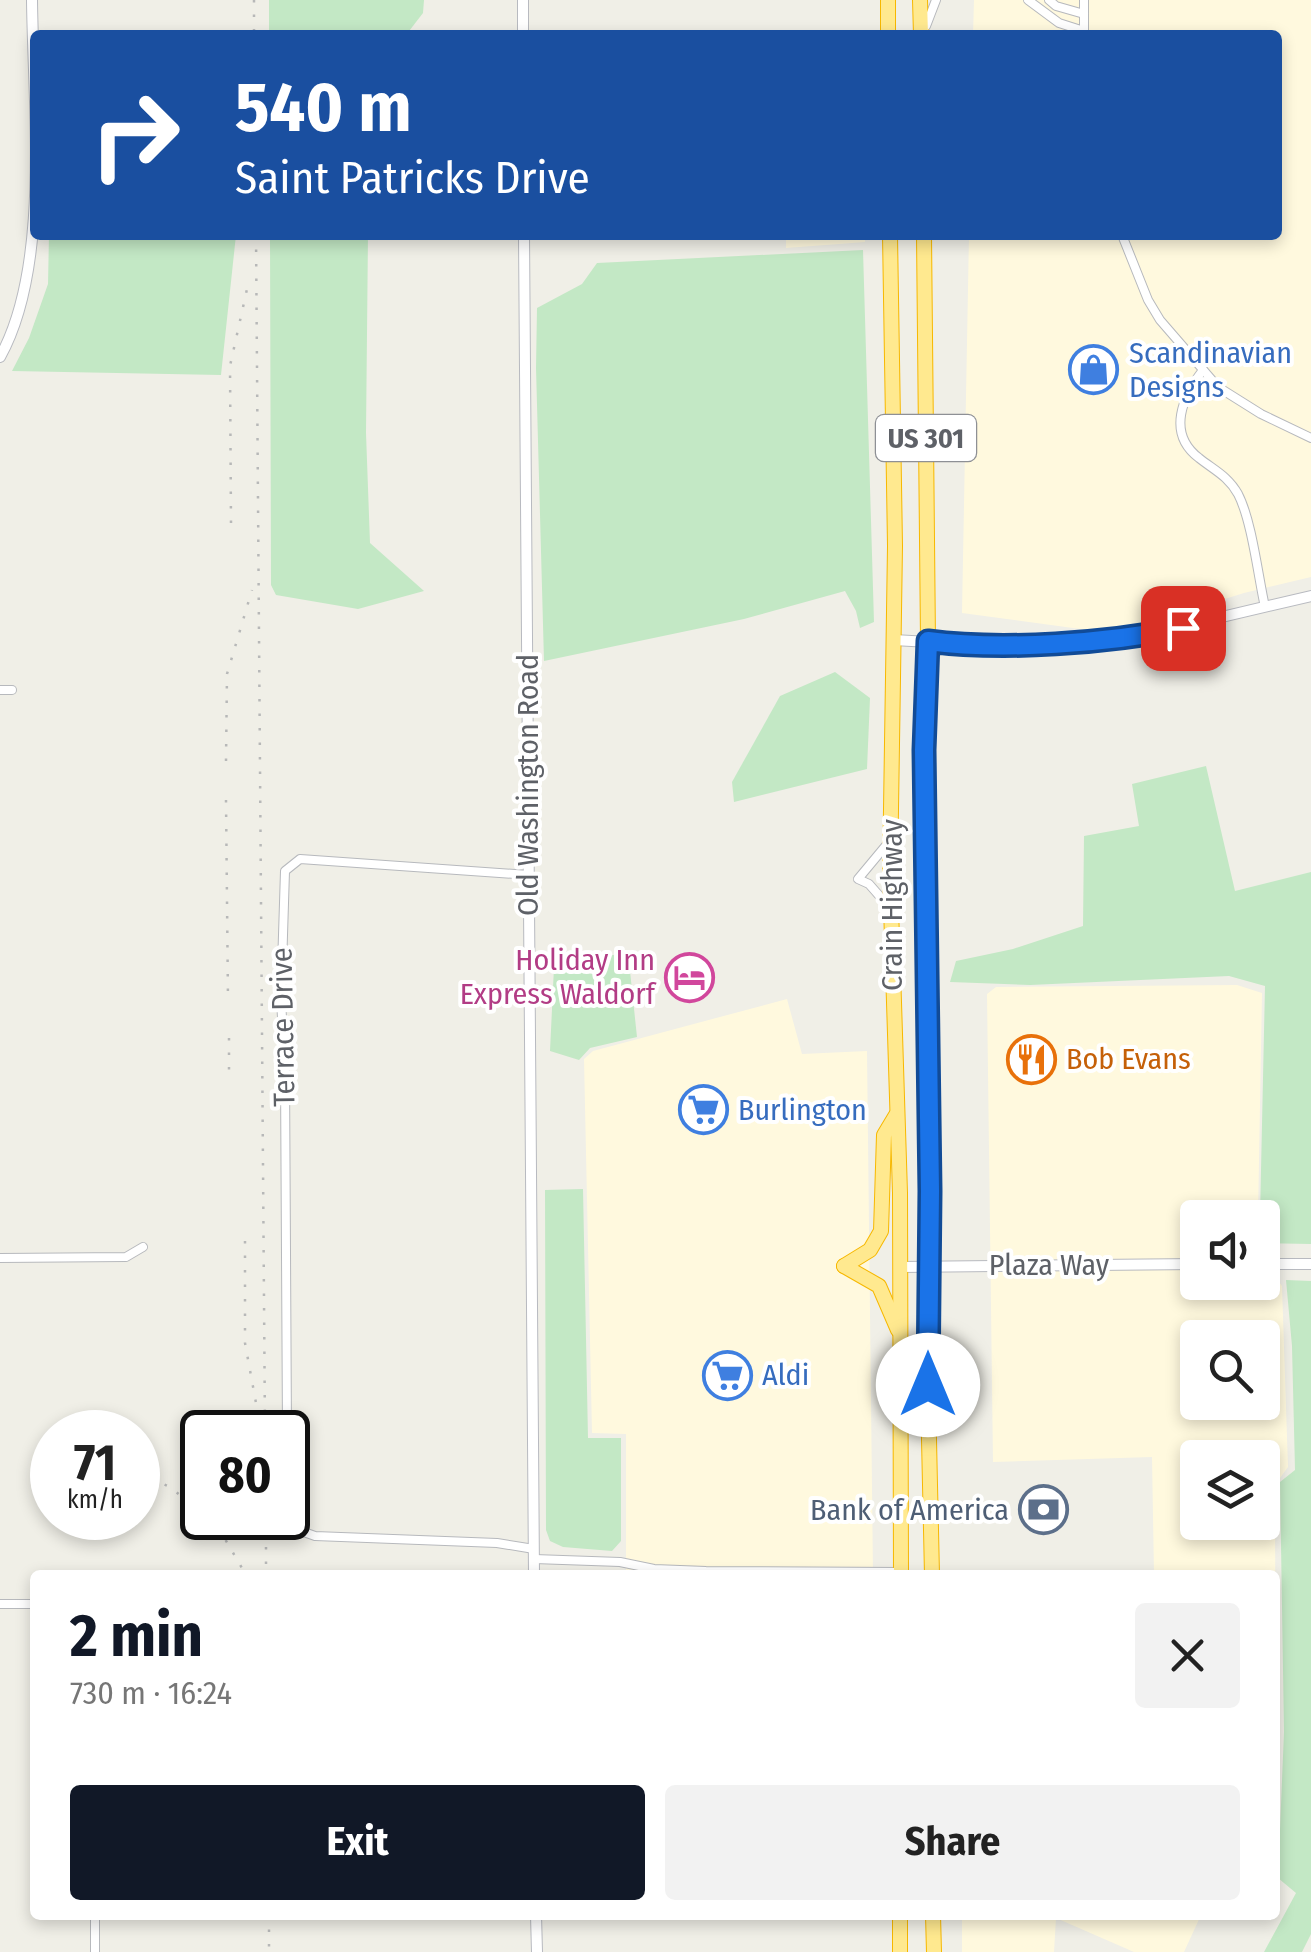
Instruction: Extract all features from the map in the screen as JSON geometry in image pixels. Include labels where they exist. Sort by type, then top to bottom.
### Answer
[{"type":"highway","points":[[920,0],[923,30]]},
{"type":"highway","points":[[888,30],[890,2]]},
{"type":"highway","name":"Crain Highway","points":[[890,240],[894,640],[890,840],[901,1267],[901,1570]]},
{"type":"highway","name":"Crain Highway","points":[[924,240],[928,641],[924,750],[930,1267],[927,1350],[932,1570]]},
{"type":"highway","points":[[896,1115],[884,1135],[881,1231],[870,1250],[844,1266],[880,1286],[900,1334]]},
{"type":"highway","points":[[900,1920],[900,1952]]},
{"type":"highway","points":[[933,1920],[934,1952]]},
{"type":"main road","points":[[32,0],[32,30]]},
{"type":"main road","points":[[523,0],[523,30]]},
{"type":"main road","points":[[0,357],[20,312],[32,240]]},
{"type":"main road","name":"Old Washington Road","points":[[524,240],[534,1570]]},
{"type":"main road","points":[[894,640],[964,644],[1134,638],[1311,596]]},
{"type":"main road","name":"Plaza Way","points":[[901,1267],[1180,1264]]},
{"type":"main road","points":[[1280,1264],[1311,1264]]},
{"type":"main road","points":[[536,1920],[537,1952]]},
{"type":"street","points":[[924,30],[936,0]]},
{"type":"street","points":[[1028,0],[1059,23],[1076,30]]},
{"type":"street","points":[[1049,0],[1084,14]]},
{"type":"street","points":[[1084,0],[1084,30]]},
{"type":"street","points":[[1124,240],[1160,320],[1203,370],[1229,396],[1311,438]]},
{"type":"street","points":[[1203,370],[1182,404],[1182,432],[1191,451],[1223,474],[1239,496],[1265,607]]},
{"type":"street","points":[[0,690],[12,690]]},
{"type":"street","points":[[890,840],[858,878],[869,884],[891,910]]},
{"type":"street","name":"Terrace Drive","points":[[287,1410],[282,999],[285,871],[300,859],[529,874]]},
{"type":"street","points":[[0,1258],[126,1257],[142,1248]]},
{"type":"street","points":[[310,1534],[497,1543],[534,1554],[680,1570]]},
{"type":"street","points":[[0,1604],[30,1604]]},
{"type":"street","points":[[95,1920],[96,1952]]},
{"type":"shaded area","points":[[974,0],[1311,0],[1311,577],[1138,626],[1095,631],[962,613],[969,240],[1282,240],[1282,30],[973,30]]},
{"type":"shaded area","points":[[786,240],[865,240],[865,242],[786,248]]},
{"type":"shaded area","points":[[1237,985],[1262,993],[1258,1200],[1180,1200],[1180,1300],[1280,1300],[1280,1283],[1282,1286],[1288,1467],[1280,1478],[1280,1440],[1180,1440],[1180,1540],[1275,1540],[1275,1570],[1154,1570],[1152,1457],[993,1462],[987,994],[996,987]]},
{"type":"shaded area","points":[[787,999],[802,1054],[867,1051],[873,1570],[626,1570],[626,1434],[592,1433],[584,1059],[593,1051]]},
{"type":"shaded area","points":[[962,1920],[1056,1920],[1054,1952],[962,1952]]},
{"type":"shaded area","points":[[1061,1920],[1199,1920],[1184,1952],[1134,1952]]},
{"type":"green space","points":[[269,0],[424,0],[423,13],[410,30],[269,30]]},
{"type":"green space","points":[[49,240],[235,240],[221,375],[12,371],[29,338],[48,284]]},
{"type":"green space","points":[[270,240],[368,240],[366,433],[370,543],[424,591],[358,609],[276,595],[271,585]]},
{"type":"green space","points":[[863,250],[874,622],[860,628],[845,591],[744,619],[544,661],[537,308],[582,284],[597,263]]},
{"type":"green space","points":[[835,672],[870,698],[867,769],[734,802],[732,782],[780,696]]},
{"type":"green space","points":[[1206,766],[1235,891],[1311,872],[1311,1244],[1280,1243],[1280,1200],[1260,1200],[1265,986],[1229,976],[1030,985],[950,982],[956,961],[1013,949],[1083,926],[1084,836],[1139,826],[1132,784]]},
{"type":"green space","points":[[628,952],[637,1037],[590,1048],[579,1060],[550,1051],[554,967]]},
{"type":"green space","points":[[583,1189],[588,1438],[621,1438],[621,1541],[612,1551],[563,1547],[550,1541],[546,1530],[545,1190]]},
{"type":"green space","points":[[1286,1280],[1311,1281],[1311,1934],[1302,1952],[1264,1952],[1296,1893],[1280,1880],[1284,1732],[1280,1482],[1295,1470]]},
{"type":"railway","points":[[254,0],[254,30]]},
{"type":"railway","points":[[256,240],[265,1410]]},
{"type":"railway","points":[[231,523],[230,366],[249,280]]},
{"type":"railway","points":[[226,761],[227,674],[252,590]]},
{"type":"railway","points":[[226,800],[228,1000]]},
{"type":"railway","points":[[229,1038],[229,1080]]},
{"type":"railway","points":[[245,1241],[245,1343],[256,1403]]},
{"type":"railway","points":[[160,1483],[180,1495]]},
{"type":"railway","points":[[226,1540],[243,1570]]},
{"type":"railway","points":[[266,1540],[266,1570]]},
{"type":"railway","points":[[269,1920],[269,1952]]},
{"type":"place","name":"Scandinavian Designs","points":[[1094,370]]},
{"type":"place","name":"Holiday Inn Express Waldorf","points":[[690,977]]},
{"type":"place","name":"Bob Evans","points":[[1031,1059]]},
{"type":"place","name":"Burlington","points":[[703,1110]]},
{"type":"place","name":"Aldi","points":[[727,1375]]},
{"type":"place","name":"Bank of America","points":[[1044,1510]]},
{"type":"route","points":[[928,1385],[930,1191],[924,870],[928,641],[964,644],[1109,640],[1183,628]]}]
